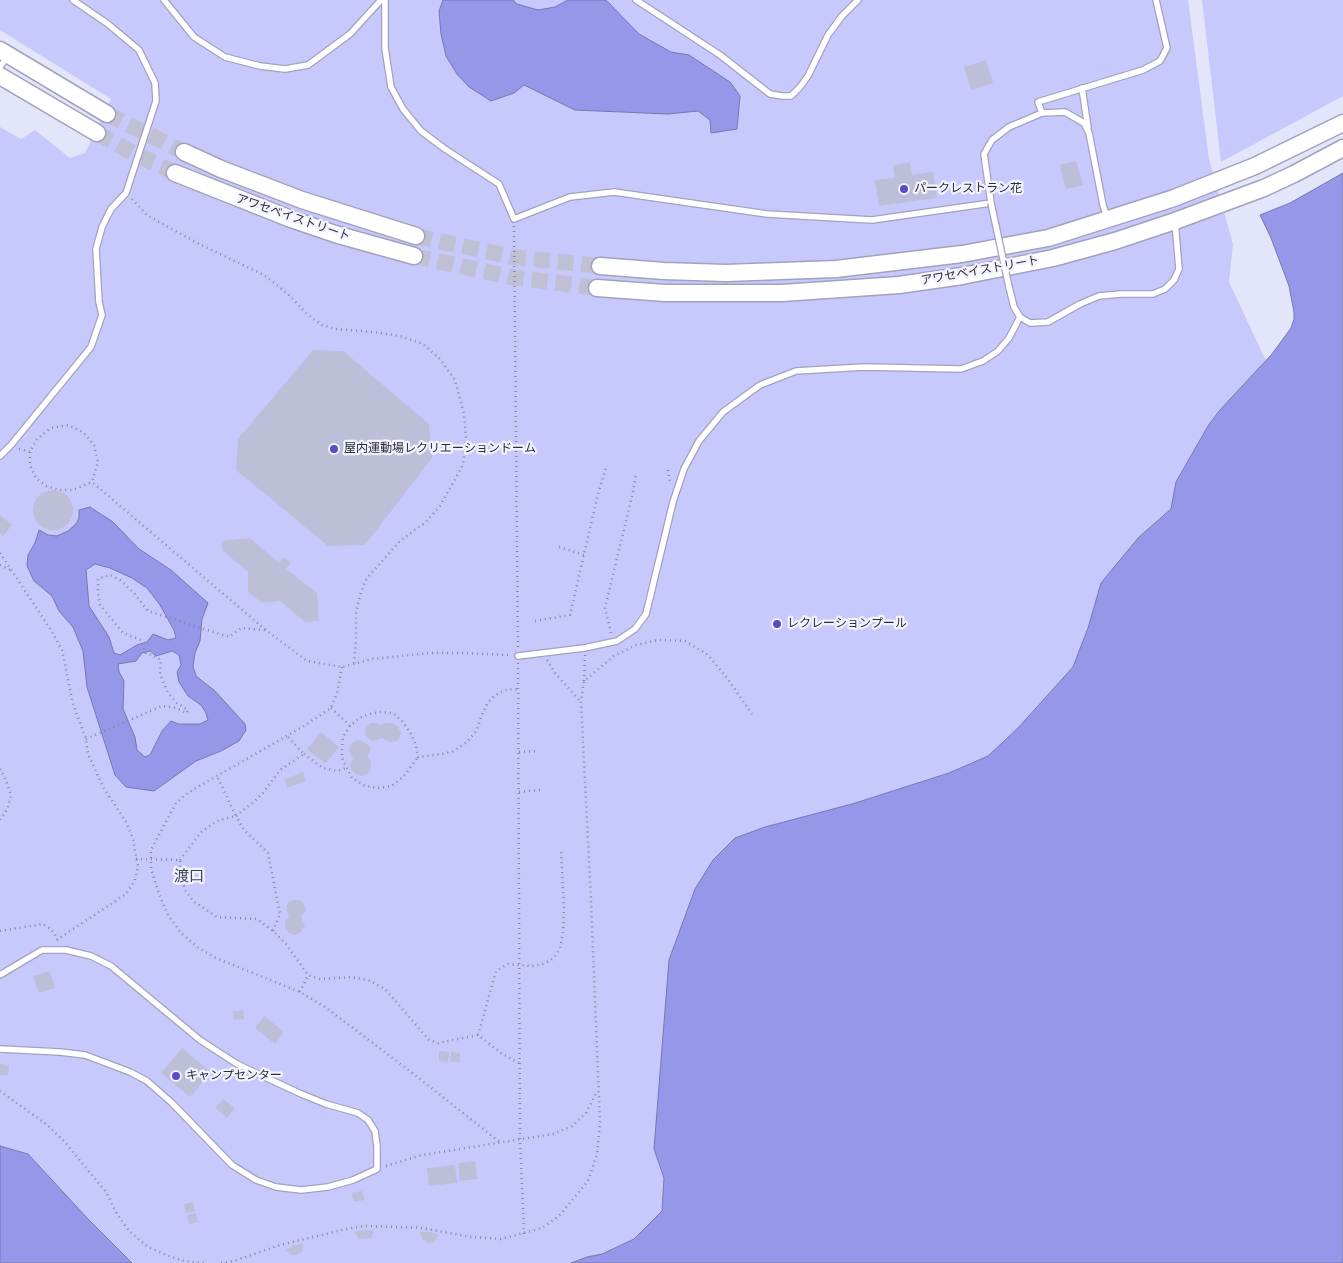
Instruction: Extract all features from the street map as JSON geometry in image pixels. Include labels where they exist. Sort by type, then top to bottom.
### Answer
[{"type":"main road","points":[[3,58],[107,114]]},
{"type":"main road","points":[[0,76],[97,133]]},
{"type":"main road","name":"アワセベイストリート","points":[[600,266],[664,272],[726,273],[836,269],[962,254],[1048,238],[1174,198],[1255,166],[1343,123]]},
{"type":"main road","name":"アワセベイストリート","points":[[597,288],[665,293],[746,293],[836,290],[899,285],[962,276],[1053,258],[1115,241],[1175,221],[1264,188],[1343,148]]},
{"type":"main road","name":"アワセベイストリート","points":[[184,152],[221,169],[302,200],[416,236]]},
{"type":"main road","name":"アワセベイストリート","points":[[175,173],[291,219],[335,234],[414,256]]},
{"type":"lane","points":[[0,456],[91,346],[102,315],[99,302],[96,249],[102,227],[111,209],[126,193],[156,101],[154,83],[138,50],[108,24],[73,0]]},
{"type":"lane","points":[[164,0],[194,38],[225,57],[260,66],[285,68],[308,65],[350,34],[381,0]]},
{"type":"lane","points":[[386,0],[384,48],[391,88],[403,109],[421,130],[433,140],[499,184],[514,219],[570,197],[614,192],[766,214],[872,220],[991,203]]},
{"type":"lane","points":[[636,0],[720,55],[770,94],[791,96],[808,76],[828,35],[842,16],[858,0]]},
{"type":"lane","points":[[1042,113],[1038,102],[1144,70],[1160,60],[1167,48],[1156,0]]},
{"type":"lane","points":[[1082,88],[1103,205],[1108,220]]},
{"type":"lane","points":[[1089,133],[1084,123],[1065,112],[1042,113],[1008,126],[992,140],[984,154],[991,203],[1009,287],[1014,307],[1020,317],[1030,323],[1048,322],[1080,304],[1099,296],[1153,294],[1165,289],[1174,280],[1179,268],[1175,221]]},
{"type":"lane","points":[[518,656],[584,648],[617,641],[634,629],[646,614],[673,502],[684,469],[699,441],[723,412],[760,385],[796,371],[864,367],[961,369],[983,361],[998,351],[1009,338],[1020,317]]},
{"type":"lane","points":[[0,975],[42,950],[66,950],[91,956],[111,966],[200,1040],[237,1064],[326,1104],[358,1113],[368,1120],[375,1131],[377,1168],[353,1180],[328,1187],[301,1190],[276,1187],[256,1180],[232,1165],[166,1098],[147,1081],[130,1072],[85,1054],[0,1049]]},
{"type":"path","points":[[126,193],[148,216],[205,247],[264,275],[288,294],[306,314],[322,325],[336,329],[400,336],[423,344],[440,359],[455,380],[464,414],[466,439],[463,465],[440,506],[426,522],[401,540],[367,578],[356,612],[354,664]]},
{"type":"path","points":[[514,219],[519,752],[520,1139],[524,1234]]},
{"type":"path","points":[[68,425],[83,432],[94,445],[98,462],[92,482],[73,490],[59,490],[46,486],[36,478],[30,465],[30,452],[37,439],[51,428],[68,425]]},
{"type":"path","points":[[11,445],[30,452]]},
{"type":"path","points":[[535,622],[570,615],[606,468]]},
{"type":"path","points":[[668,470],[672,485]]},
{"type":"path","points":[[612,634],[605,608],[636,474]]},
{"type":"path","points":[[92,482],[266,631],[307,661],[342,667],[372,659],[430,653],[462,652],[518,656]]},
{"type":"path","points":[[559,547],[584,555]]},
{"type":"path","points":[[0,553],[51,630],[62,650],[73,704],[86,739],[88,754],[103,787],[126,822],[133,839],[138,867],[135,880],[126,894],[42,950]]},
{"type":"path","points":[[0,565],[12,571]]},
{"type":"path","points":[[86,739],[162,706],[176,708],[187,713],[188,710],[177,703],[168,693],[160,674],[161,660],[146,654],[141,640],[123,632],[100,605],[98,579],[110,575],[120,580],[134,593],[148,611],[229,637],[241,628],[266,631]]},
{"type":"path","points":[[606,636],[617,633]]},
{"type":"path","points":[[584,681],[614,656],[636,645],[658,640],[684,641],[708,655],[752,714]]},
{"type":"path","points":[[221,1263],[234,1261],[280,1245],[364,1226],[422,1228],[472,1237],[501,1239],[524,1234],[542,1228],[559,1216],[588,1181],[597,1154],[600,1123],[592,901],[581,702],[584,681],[584,648]]},
{"type":"path","points":[[542,653],[555,673],[581,702]]},
{"type":"path","points":[[342,667],[337,693],[331,708],[189,792],[176,803],[151,850],[150,860],[159,894],[168,915],[181,933],[197,947],[216,958],[300,992],[325,1007],[501,1144]]},
{"type":"path","points":[[418,757],[416,745],[410,732],[393,713],[380,712],[359,718],[350,726],[343,737],[342,758],[352,778],[365,786],[379,788],[392,786],[404,776],[418,757],[452,752],[467,742],[477,730],[487,704],[494,696],[505,690],[518,689]]},
{"type":"path","points":[[331,708],[350,726]]},
{"type":"path","points":[[286,735],[304,754],[323,768],[338,771],[346,768]]},
{"type":"path","points":[[519,752],[539,751]]},
{"type":"path","points":[[304,754],[280,770],[263,793],[236,816],[217,821],[201,832],[180,860],[185,890],[193,900],[217,917],[257,919],[273,931],[291,949],[308,975],[320,979],[351,977],[368,980],[385,989],[429,1040],[438,1043],[478,1035]]},
{"type":"path","points":[[0,768],[10,795],[8,808],[0,820]]},
{"type":"path","points":[[217,776],[244,830],[268,853],[280,914],[273,931]]},
{"type":"path","points":[[519,792],[541,790]]},
{"type":"path","points":[[478,1035],[496,972],[508,964],[532,966],[543,964],[554,958],[560,948],[564,910],[561,849]]},
{"type":"path","points":[[136,859],[180,860]]},
{"type":"path","points":[[0,931],[43,924],[51,929],[58,939]]},
{"type":"path","points":[[300,992],[308,975]]},
{"type":"path","points":[[478,1035],[502,1054],[520,1064]]},
{"type":"path","points":[[377,1168],[422,1155],[501,1144],[552,1134],[572,1126],[586,1113],[598,1090]]},
{"type":"path","points":[[0,1091],[46,1124],[64,1141],[106,1192],[116,1214],[129,1230],[148,1246],[166,1255],[207,1263]]},
{"type":"shaded area","points":[[0,0],[1188,0],[1209,159],[1233,244],[1229,282],[1266,361],[1219,411],[1208,426],[1174,496],[1171,509],[1139,537],[1088,628],[1073,667],[1018,728],[988,756],[949,773],[852,804],[766,827],[736,838],[654,1149],[664,1178],[662,1211],[634,1239],[602,1254],[571,1263],[132,1263],[28,1154],[0,1146],[0,127],[21,139],[35,130],[70,158],[85,153],[111,99],[0,30]]},
{"type":"shaded area","points":[[443,0],[513,0],[517,4],[538,10],[555,7],[568,0],[606,0],[639,34],[671,52],[689,55],[730,82],[740,96],[737,129],[711,133],[710,120],[698,111],[668,114],[575,110],[524,85],[514,93],[491,101],[469,87],[457,74],[446,56],[441,34],[439,11]]},
{"type":"shaded area","points":[[1202,0],[1343,0],[1343,96],[1221,162]]},
{"type":"shaded area","points":[[1343,173],[1343,1263],[571,1263],[602,1254],[634,1239],[662,1211],[664,1178],[654,1149],[669,960],[695,889],[713,860],[735,838],[765,827],[852,804],[949,773],[988,756],[1018,728],[1073,667],[1088,628],[1101,583],[1139,537],[1171,509],[1176,482],[1208,426],[1219,411],[1272,354],[1291,328],[1294,312],[1289,286],[1260,215],[1290,203]]},
{"type":"shaded area","points":[[90,507],[113,522],[139,549],[171,570],[208,603],[202,619],[200,641],[195,653],[193,666],[196,676],[215,691],[245,724],[246,730],[239,741],[196,761],[154,791],[126,787],[115,775],[87,687],[83,651],[73,627],[59,611],[52,596],[34,581],[27,566],[28,555],[35,543],[39,530],[48,535],[57,536],[68,531],[76,524],[79,518],[79,510]],"holes":[[[95,564],[110,568],[132,578],[147,588],[160,605],[174,630],[176,638],[168,640],[153,634],[147,642],[137,645],[120,655],[114,653],[109,637],[89,606],[86,570]],[[150,651],[156,656],[172,651],[179,655],[181,665],[177,672],[179,682],[188,696],[201,705],[208,720],[200,724],[178,724],[171,721],[162,731],[150,755],[145,757],[137,750],[135,737],[123,709],[124,681],[119,672],[118,664],[136,661],[142,653]]]},
{"type":"shaded area","points":[[0,1146],[28,1154],[132,1263],[0,1263]]},
{"type":"building","points":[[986,60],[993,83],[971,90],[964,67]]},
{"type":"building","points":[[1076,161],[1083,185],[1066,189],[1060,165]]},
{"type":"building","points":[[910,162],[912,175],[933,172],[937,198],[879,206],[875,180],[895,178],[893,165]]},
{"type":"building","name":"屋内運動場レクリエーションドーム","points":[[313,350],[343,351],[429,424],[432,458],[365,545],[328,546],[236,470],[238,439]]},
{"type":"building","points":[[57,490],[64,493],[70,499],[73,510],[72,518],[64,527],[57,530],[49,530],[42,527],[34,518],[33,506],[36,499],[45,491]]},
{"type":"building","points":[[0,515],[12,525],[3,536],[0,533]]},
{"type":"building","points":[[250,538],[279,563],[284,557],[291,563],[286,569],[317,593],[319,621],[305,622],[280,601],[262,603],[248,592],[248,572],[223,551],[221,541]]},
{"type":"building","points":[[370,723],[381,725],[392,723],[401,732],[400,737],[396,741],[390,742],[382,738],[373,741],[368,739],[365,734],[366,728]]},
{"type":"building","points":[[321,732],[339,747],[325,764],[307,749]]},
{"type":"building","points":[[360,740],[370,746],[370,752],[367,756],[371,761],[370,772],[361,776],[351,770],[350,765],[353,759],[349,750],[350,745]]},
{"type":"building","points":[[303,772],[306,781],[287,788],[284,780]]},
{"type":"building","points":[[299,900],[304,904],[306,910],[301,917],[305,926],[300,933],[295,935],[285,929],[285,922],[289,917],[286,907],[288,902]]},
{"type":"building","points":[[50,971],[55,988],[39,993],[33,976]]},
{"type":"building","points":[[243,1010],[244,1019],[234,1020],[233,1011]]},
{"type":"building","points":[[264,1016],[284,1032],[275,1044],[255,1028]]},
{"type":"building","points":[[182,1048],[211,1072],[190,1097],[161,1073]]},
{"type":"building","points":[[439,1051],[449,1052],[448,1062],[439,1061]]},
{"type":"building","points":[[451,1052],[460,1053],[460,1062],[450,1062]]},
{"type":"building","points":[[0,1064],[9,1065],[8,1075],[0,1075]]},
{"type":"building","points":[[223,1099],[235,1108],[227,1118],[215,1108]]},
{"type":"building","points":[[475,1161],[477,1179],[460,1181],[458,1163]]},
{"type":"building","points":[[455,1165],[457,1183],[429,1186],[427,1168]]},
{"type":"building","points":[[362,1191],[364,1200],[354,1202],[352,1193]]},
{"type":"building","points":[[193,1202],[195,1211],[186,1213],[184,1204]]},
{"type":"building","points":[[196,1213],[198,1222],[189,1224],[187,1215]]},
{"type":"building","points":[[374,1231],[371,1238],[359,1239],[354,1232]]},
{"type":"building","points":[[420,1232],[430,1232],[439,1235],[434,1242],[428,1243],[422,1239]]},
{"type":"building","points":[[303,1244],[302,1252],[297,1255],[291,1255],[286,1250],[294,1245]]},
{"type":"tunnel","points":[[107,114],[184,152]]},
{"type":"tunnel","points":[[97,133],[175,173]]},
{"type":"tunnel","points":[[416,236],[513,257],[600,266]]},
{"type":"tunnel","points":[[414,256],[511,277],[597,288]]},
{"type":"place","name":"パークレストラン花","points":[[904,189]]},
{"type":"place","name":"屋内運動場レクリエーションドーム","points":[[334,449]]},
{"type":"place","name":"レクレーションプール","points":[[777,624]]},
{"type":"place","name":"キャンプセンター","points":[[176,1076]]},
{"type":"district","name":"渡口","points":[[189,877]]}]
